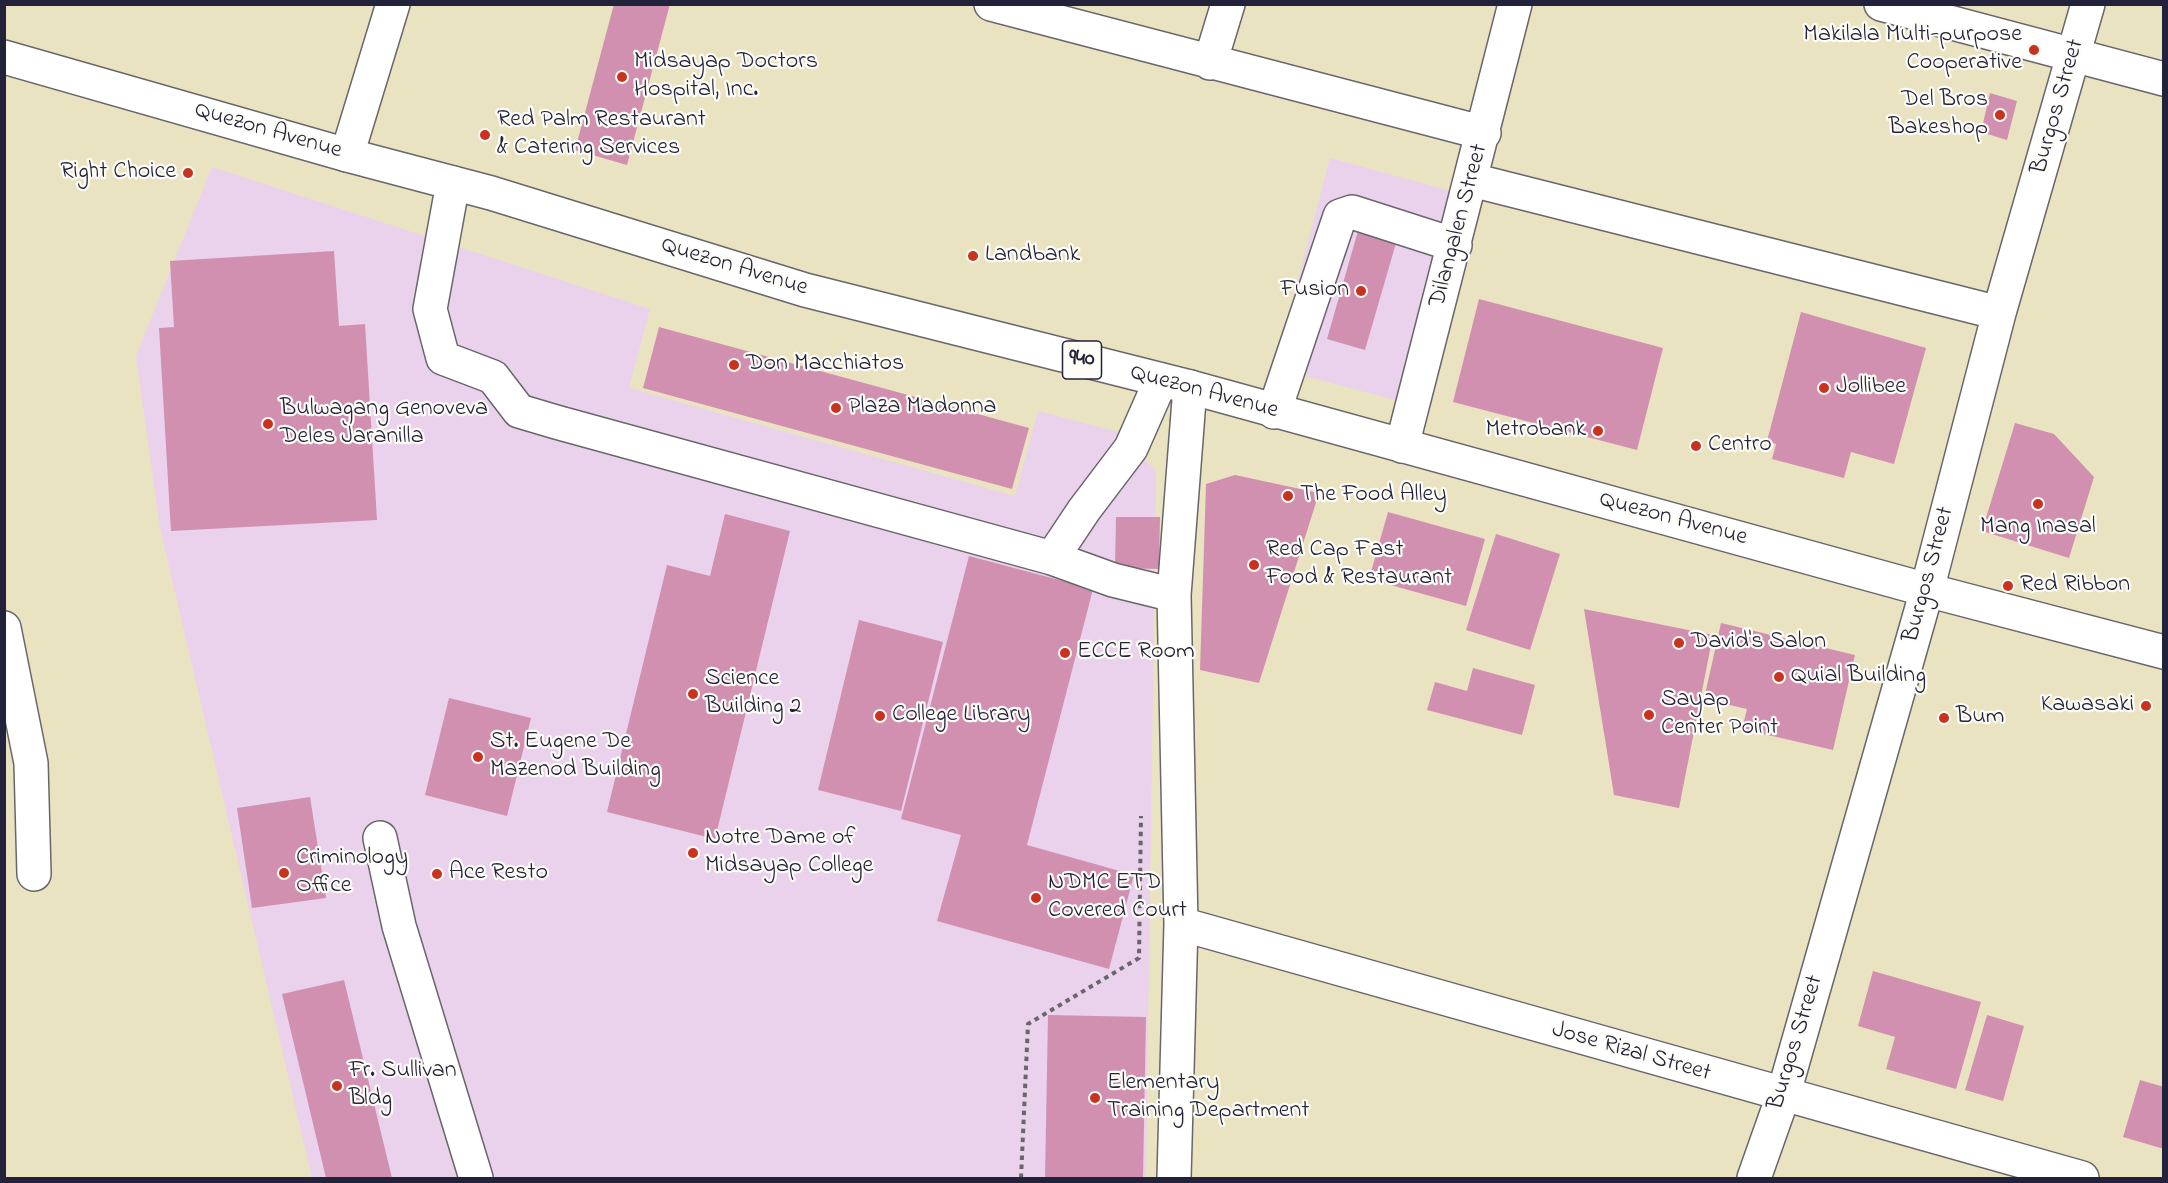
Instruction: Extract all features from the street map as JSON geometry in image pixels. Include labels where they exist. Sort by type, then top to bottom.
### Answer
[{"type":"street","points":[[347,155],[393,4]]},
{"type":"street","points":[[991,4],[1484,133]]},
{"type":"street","points":[[1210,63],[1228,4]]},
{"type":"street","name":"Dilangalen Street","points":[[1402,446],[1472,180],[1515,4]]},
{"type":"street","points":[[1881,4],[2163,79]]},
{"type":"street","name":"Burgos Street","points":[[1754,1179],[1783,1096],[1927,590],[1999,313],[2088,4]]},
{"type":"street","name":"Quezon Avenue","points":[[4,57],[347,155],[491,193],[805,290],[1176,384],[1927,590],[2163,652]]},
{"type":"street","points":[[1472,180],[1999,313]]},
{"type":"street","points":[[453,183],[430,309],[443,358],[493,377],[519,411],[1052,558],[1113,580],[1174,595]]},
{"type":"street","points":[[1274,412],[1340,216],[1352,212],[1455,244]]},
{"type":"street","points":[[1052,558],[1176,384]]},
{"type":"street","points":[[1174,1179],[1181,924],[1174,595],[1176,384]]},
{"type":"street","points":[[4,628],[31,763],[33,874]]},
{"type":"street","points":[[380,838],[399,926],[476,1179]]},
{"type":"street","name":"Jose Rizal Street","points":[[1181,924],[2082,1179]]},
{"type":"path","points":[[1021,1179],[1028,1024],[1139,957],[1141,807]]},
{"type":"shaded area","points":[[1330,158],[1458,193],[1403,402],[1275,368]]},
{"type":"shaded area","name":"Notre Dame of Midsayap College","points":[[212,167],[650,309],[629,388],[1015,496],[1038,411],[1118,432],[1156,471],[1146,1178],[312,1178],[160,528],[136,356]]},
{"type":"building","name":"Midsayap Doctors Hospital, Inc.","points":[[614,4],[670,4],[627,165],[575,150]]},
{"type":"building","points":[[1990,93],[2017,101],[2007,140],[1981,132]]},
{"type":"building","name":"Fusion","points":[[1358,231],[1396,243],[1365,350],[1327,339]]},
{"type":"building","name":"Bulwagang Genoveva Deles Jaranilla","points":[[334,251],[339,326],[365,324],[377,520],[171,531],[159,328],[174,327],[170,261]]},
{"type":"building","points":[[1479,299],[1663,348],[1637,450],[1453,402]]},
{"type":"building","name":"Jollibee","points":[[1801,312],[1926,348],[1894,464],[1851,452],[1844,478],[1772,459],[1776,444],[1767,441]]},
{"type":"building","name":"Plaza Madonna","points":[[659,327],[1029,428],[1012,489],[643,388]]},
{"type":"building","name":"Mang Inasal","points":[[2015,423],[2054,434],[2094,477],[2069,558],[1982,531]]},
{"type":"building","points":[[1235,475],[1319,493],[1259,683],[1200,670],[1206,484]]},
{"type":"building","points":[[1388,512],[1485,539],[1466,606],[1369,579]]},
{"type":"building","name":"Science Building 2","points":[[725,514],[790,531],[715,839],[607,812],[667,565],[710,576]]},
{"type":"building","points":[[1116,517],[1160,517],[1159,569],[1115,568]]},
{"type":"building","points":[[1496,534],[1560,554],[1530,650],[1466,630]]},
{"type":"building","points":[[969,556],[1093,589],[1027,845],[1134,875],[1109,969],[937,921],[961,835],[901,819]]},
{"type":"building","name":"Sayap Center Point","points":[[1584,609],[1713,635],[1679,808],[1614,795]]},
{"type":"building","name":"College Library","points":[[859,620],[943,642],[901,811],[818,790]]},
{"type":"building","name":"Quial Building","points":[[1721,623],[1855,655],[1833,750],[1742,729],[1747,709],[1704,699]]},
{"type":"building","points":[[1473,668],[1535,685],[1522,735],[1427,710],[1435,682],[1467,691]]},
{"type":"building","name":"St. Eugene De Mazenod Building","points":[[449,698],[531,718],[507,816],[425,795]]},
{"type":"building","name":"Criminology Office","points":[[310,797],[326,898],[252,908],[237,808]]},
{"type":"building","points":[[1873,971],[1981,1002],[1956,1089],[1886,1069],[1895,1037],[1858,1026]]},
{"type":"building","name":"Fr. Sullivan Bldg","points":[[344,980],[392,1178],[326,1178],[282,994]]},
{"type":"building","name":"Elementary Training Department","points":[[1048,1015],[1146,1017],[1143,1178],[1045,1178]]},
{"type":"building","points":[[1987,1015],[2024,1026],[2003,1101],[1965,1090]]},
{"type":"building","points":[[2140,1080],[2164,1087],[2164,1149],[2123,1137]]},
{"type":"place","name":"Makilala Multi-purpose Cooperative","points":[[2034,50]]},
{"type":"place","name":"Midsayap Doctors Hospital, Inc.","points":[[622,77]]},
{"type":"place","name":"Del Bros Bakeshop","points":[[2000,115]]},
{"type":"place","name":"Red Palm Restaurant & Catering Services","points":[[485,135]]},
{"type":"place","name":"Right Choice","points":[[188,173]]},
{"type":"place","name":"Landbank","points":[[973,256]]},
{"type":"place","name":"Fusion","points":[[1361,291]]},
{"type":"place","name":"Don Macchiatos","points":[[734,365]]},
{"type":"place","name":"Jollibee","points":[[1824,388]]},
{"type":"place","name":"Plaza Madonna","points":[[836,408]]},
{"type":"place","name":"Bulwagang Genoveva Deles Jaranilla","points":[[268,424]]},
{"type":"place","name":"Metrobank","points":[[1598,431]]},
{"type":"place","name":"Centro","points":[[1696,446]]},
{"type":"place","name":"The Food Alley","points":[[1288,496]]},
{"type":"place","name":"Mang Inasal","points":[[2038,504]]},
{"type":"place","name":"Red Cap Fast Food & Restaurant","points":[[1254,565]]},
{"type":"place","name":"Red Ribbon","points":[[2008,586]]},
{"type":"place","name":"David's Salon","points":[[1679,643]]},
{"type":"place","name":"ECCE Room","points":[[1065,653]]},
{"type":"place","name":"Quial Building","points":[[1779,677]]},
{"type":"place","name":"Science Building 2","points":[[693,694]]},
{"type":"place","name":"Kawasaki","points":[[2146,706]]},
{"type":"place","name":"Sayap Center Point","points":[[1649,715]]},
{"type":"place","name":"College Library","points":[[880,716]]},
{"type":"place","name":"Bum","points":[[1944,718]]},
{"type":"place","name":"St. Eugene De Mazenod Building","points":[[478,757]]},
{"type":"place","name":"Notre Dame of Midsayap College","points":[[693,853]]},
{"type":"place","name":"Criminology Office","points":[[284,873]]},
{"type":"place","name":"Ace Resto","points":[[437,874]]},
{"type":"place","name":"NDMC ETD Covered Court","points":[[1036,898]]},
{"type":"place","name":"Fr. Sullivan Bldg","points":[[337,1086]]},
{"type":"place","name":"Elementary Training Department","points":[[1095,1098]]}]
